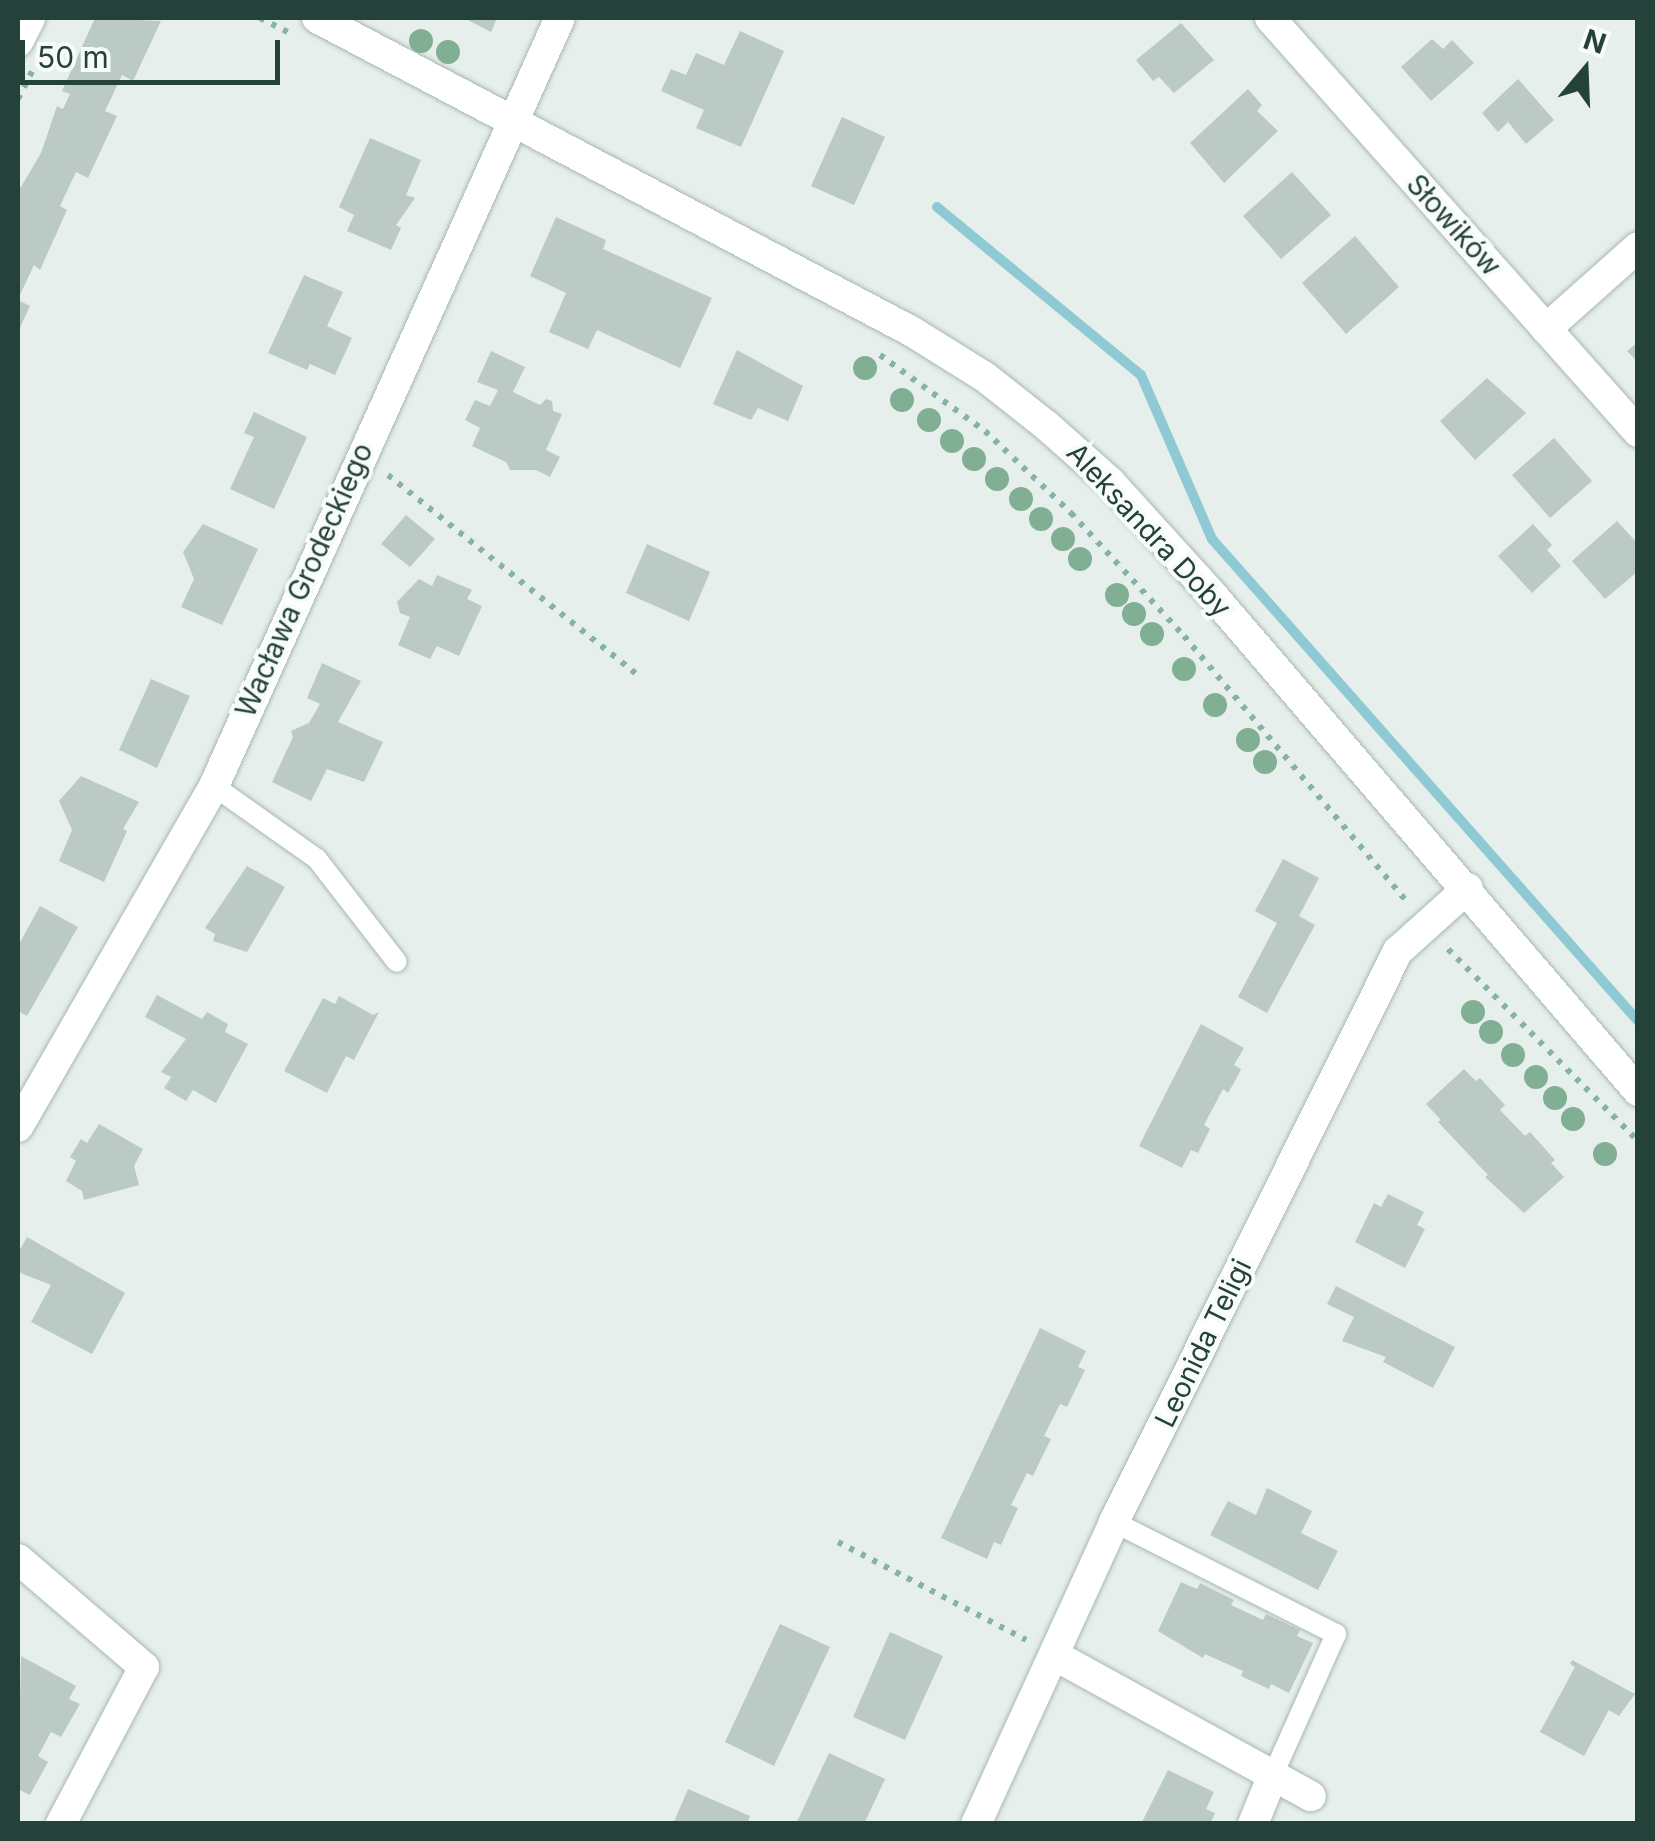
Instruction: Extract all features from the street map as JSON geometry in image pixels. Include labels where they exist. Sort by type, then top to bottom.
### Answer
[{"type":"street","points":[[18,42],[30,18]]},
{"type":"street","name":"Wacława Grodeckiego","points":[[18,1127],[214,786],[360,452],[560,18]]},
{"type":"street","name":"Słowików","points":[[1270,18],[1638,432]]},
{"type":"street","name":"Aleksandra Doby","points":[[306,26],[510,122],[912,331],[985,377],[1048,426],[1110,482],[1468,888],[1638,1091]]},
{"type":"street","points":[[1546,329],[1638,247]]},
{"type":"street","name":"Leonida Teligi","points":[[976,1824],[1114,1522],[1398,951],[1468,888]]},
{"type":"street","points":[[18,1559],[144,1668],[61,1824]]},
{"type":"street","points":[[1054,1655],[1311,1796]]},
{"type":"street","points":[[1252,1824],[1273,1774]]},
{"type":"lane","points":[[214,786],[317,859],[397,962]]},
{"type":"lane","points":[[1114,1522],[1336,1634],[1273,1774]]},
{"type":"path","points":[[260,18],[306,26]]},
{"type":"path","points":[[866,346],[984,431],[1071,513],[1184,636],[1428,927],[1638,1141]]},
{"type":"path","points":[[360,452],[635,674]]},
{"type":"path","points":[[838,1542],[1054,1655]]},
{"type":"building","points":[[95,18],[161,21],[133,81],[122,75],[105,111],[117,116],[88,178],[76,172],[60,206],[67,210],[40,270],[34,265],[18,299],[18,185],[21,187],[41,153],[57,106],[63,109],[70,94],[62,91]]},
{"type":"building","points":[[464,18],[497,18],[491,32]]},
{"type":"building","points":[[1181,23],[1214,60],[1174,93],[1159,77],[1153,81],[1136,60]]},
{"type":"building","points":[[740,31],[784,51],[741,147],[696,128],[704,110],[661,91],[671,69],[686,75],[696,53],[724,65]]},
{"type":"building","points":[[1432,39],[1443,49],[1452,40],[1474,63],[1431,101],[1401,67]]},
{"type":"building","points":[[1518,79],[1554,120],[1526,144],[1508,122],[1498,132],[1482,113]]},
{"type":"building","points":[[1248,89],[1262,105],[1257,111],[1278,131],[1224,183],[1190,143]]},
{"type":"building","points":[[842,117],[885,137],[854,205],[811,186]]},
{"type":"building","points":[[370,138],[421,160],[406,195],[415,198],[396,225],[401,228],[391,250],[347,231],[354,215],[339,207]]},
{"type":"building","points":[[1292,172],[1331,215],[1281,259],[1243,216]]},
{"type":"building","points":[[556,217],[606,240],[603,249],[712,298],[680,368],[597,330],[588,349],[549,332],[566,293],[530,276]]},
{"type":"building","points":[[1355,236],[1399,287],[1346,334],[1302,283]]},
{"type":"building","points":[[304,275],[343,292],[327,326],[352,338],[335,375],[310,364],[307,370],[268,353]]},
{"type":"building","points":[[18,300],[30,306],[18,332]]},
{"type":"building","points":[[1638,342],[1638,362],[1627,351]]},
{"type":"building","points":[[737,350],[803,386],[788,421],[758,408],[751,420],[713,404]]},
{"type":"building","points":[[491,351],[525,367],[513,392],[540,405],[546,399],[552,401],[553,411],[562,414],[546,450],[560,457],[550,477],[536,470],[510,470],[506,462],[472,446],[480,428],[465,420],[475,400],[490,406],[498,390],[477,382]]},
{"type":"building","points":[[1487,378],[1526,413],[1475,460],[1440,421]]},
{"type":"building","points":[[254,412],[307,437],[274,509],[230,489],[254,437],[244,433]]},
{"type":"building","points":[[1554,438],[1592,481],[1550,518],[1512,475]]},
{"type":"building","points":[[406,515],[435,539],[410,567],[381,544]]},
{"type":"building","points":[[1617,521],[1638,544],[1638,571],[1605,599],[1572,561]]},
{"type":"building","points":[[203,524],[258,549],[222,625],[181,607],[194,579],[183,552]]},
{"type":"building","points":[[1533,524],[1552,545],[1547,550],[1561,566],[1532,593],[1498,556]]},
{"type":"building","points":[[647,544],[710,572],[689,621],[626,593]]},
{"type":"building","points":[[437,575],[472,590],[467,599],[482,606],[459,656],[437,646],[430,659],[398,645],[410,617],[400,613],[397,602],[419,579],[432,586]]},
{"type":"building","points":[[322,663],[361,681],[338,722],[383,742],[364,782],[327,769],[311,801],[272,782],[293,737],[291,731],[309,723],[320,704],[307,698]]},
{"type":"building","points":[[151,679],[190,696],[157,768],[119,750]]},
{"type":"building","points":[[81,776],[139,802],[123,829],[127,831],[104,882],[59,861],[72,830],[59,801]]},
{"type":"building","points":[[1283,859],[1319,878],[1299,916],[1315,925],[1267,1013],[1238,997],[1277,923],[1255,911]]},
{"type":"building","points":[[247,866],[285,887],[247,952],[213,941],[215,934],[205,928]]},
{"type":"building","points":[[40,906],[78,927],[27,1016],[18,1011],[18,946]]},
{"type":"building","points":[[157,995],[202,1019],[207,1012],[228,1024],[225,1032],[248,1044],[216,1103],[193,1090],[186,1101],[164,1088],[171,1077],[161,1072],[186,1039],[145,1017]]},
{"type":"building","points":[[339,996],[373,1015],[379,1012],[354,1060],[346,1056],[327,1093],[284,1071],[323,998],[335,1004]]},
{"type":"building","points":[[1201,1024],[1244,1048],[1234,1065],[1241,1069],[1235,1081],[1228,1093],[1223,1089],[1204,1125],[1210,1129],[1198,1153],[1191,1150],[1182,1168],[1139,1146]]},
{"type":"building","points":[[1464,1069],[1476,1081],[1480,1078],[1505,1105],[1500,1110],[1525,1136],[1530,1132],[1555,1160],[1551,1163],[1564,1177],[1524,1213],[1485,1177],[1488,1175],[1426,1104]]},
{"type":"building","points":[[99,1124],[143,1149],[134,1166],[139,1185],[84,1200],[82,1191],[66,1181],[76,1161],[70,1157],[81,1139],[87,1143]]},
{"type":"building","points":[[1388,1194],[1424,1212],[1417,1225],[1425,1229],[1405,1268],[1355,1242],[1374,1203],[1381,1207]]},
{"type":"building","points":[[27,1237],[125,1293],[92,1354],[31,1322],[51,1285],[18,1272],[18,1253]]},
{"type":"building","points":[[1336,1286],[1455,1347],[1433,1388],[1383,1362],[1386,1357],[1342,1341],[1354,1317],[1327,1304]]},
{"type":"building","points":[[1040,1328],[1086,1351],[1078,1367],[1085,1370],[1067,1407],[1060,1404],[1044,1436],[1051,1439],[1033,1476],[1027,1473],[1011,1505],[1018,1508],[1001,1545],[994,1542],[987,1559],[941,1538]]},
{"type":"building","points":[[1267,1488],[1312,1511],[1301,1533],[1338,1551],[1318,1590],[1210,1535],[1228,1501],[1256,1515]]},
{"type":"building","points":[[1181,1582],[1197,1589],[1200,1583],[1234,1600],[1231,1605],[1263,1620],[1266,1614],[1300,1630],[1297,1636],[1313,1643],[1289,1693],[1241,1676],[1243,1671],[1205,1654],[1203,1658],[1158,1631]]},
{"type":"building","points":[[780,1624],[830,1647],[774,1766],[725,1742]]},
{"type":"building","points":[[890,1632],[943,1656],[905,1740],[853,1717]]},
{"type":"building","points":[[21,1656],[76,1686],[69,1699],[80,1704],[61,1737],[51,1732],[38,1756],[48,1762],[30,1795],[18,1789]]},
{"type":"building","points":[[1572,1660],[1635,1694],[1619,1716],[1609,1710],[1584,1756],[1540,1732],[1575,1667],[1570,1664]]},
{"type":"building","points":[[829,1753],[885,1779],[864,1824],[796,1824]]},
{"type":"building","points":[[1168,1770],[1214,1792],[1206,1809],[1215,1813],[1210,1824],[1141,1824]]},
{"type":"building","points":[[688,1789],[750,1816],[747,1824],[673,1824]]},
{"type":"waterway","points":[[937,207],[1141,375],[1212,539],[1638,1021]]}]
